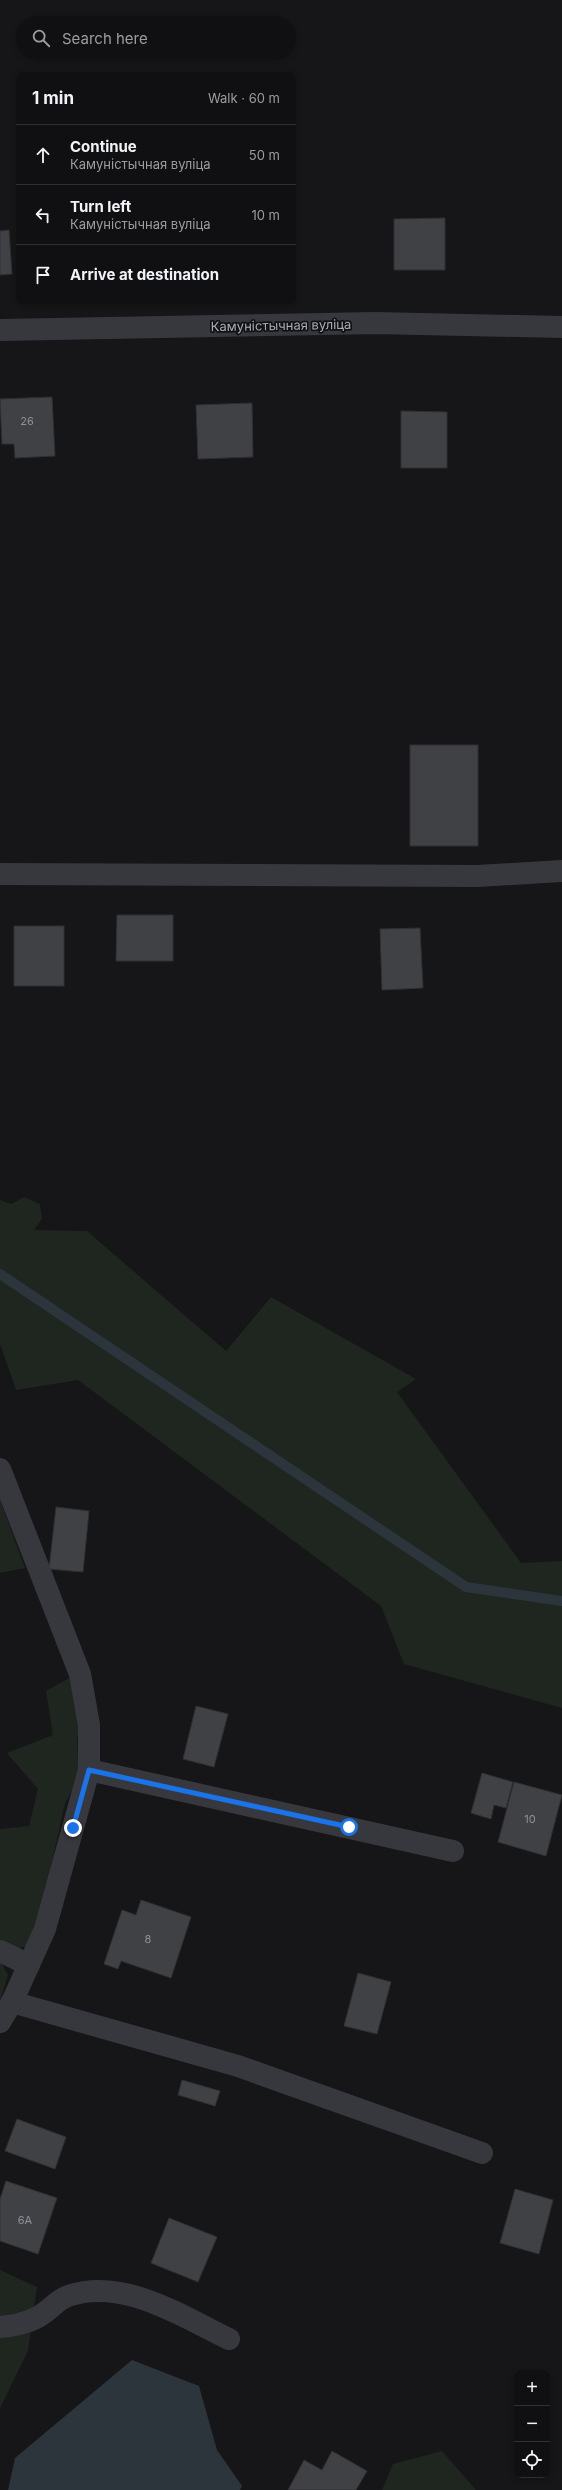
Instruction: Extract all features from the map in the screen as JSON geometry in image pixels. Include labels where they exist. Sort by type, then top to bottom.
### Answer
[{"type":"street","name":"Камуністычная вуліца","points":[[0,330],[376,323],[562,327]]},
{"type":"street","points":[[0,874],[478,876],[562,871]]},
{"type":"street","points":[[0,1469],[80,1674],[89,1725],[89,1770],[45,1929],[12,2002],[0,2022]]},
{"type":"street","points":[[89,1770],[454,1851]]},
{"type":"street","points":[[0,1951],[29,1965]]},
{"type":"street","points":[[12,2002],[238,2066],[482,2153]]},
{"type":"street","points":[[0,2327],[13,2326],[38,2317],[66,2296],[87,2290],[137,2295],[229,2339]]},
{"type":"shaded area","points":[[24,1197],[40,1204],[42,1219],[34,1230],[87,1231],[226,1351],[271,1297],[416,1379],[397,1392],[521,1563],[562,1561],[562,1708],[404,1664],[381,1606],[78,1380],[16,1390],[0,1344],[0,1200],[11,1204]]},
{"type":"shaded area","points":[[0,1500],[25,1568],[0,1573]]},
{"type":"shaded area","points":[[73,1676],[82,1726],[77,1739],[79,1779],[65,1803],[41,1912],[26,1946],[16,1949],[0,1941],[0,1829],[29,1826],[38,1789],[7,1753],[53,1735],[46,1691]]},
{"type":"shaded area","points":[[0,1960],[8,1975],[0,2001]]},
{"type":"shaded area","points":[[0,2270],[37,2287],[28,2351],[0,2408]]},
{"type":"shaded area","points":[[132,2360],[199,2386],[217,2450],[242,2486],[240,2490],[8,2490],[15,2458]]},
{"type":"shaded area","points":[[442,2451],[476,2490],[382,2490],[393,2464]]},
{"type":"building","points":[[445,218],[445,270],[394,270],[394,219]]},
{"type":"building","points":[[9,230],[12,274],[0,275],[0,231]]},
{"type":"building","points":[[52,397],[55,456],[15,458],[14,444],[2,444],[0,399]]},
{"type":"building","points":[[252,403],[253,457],[198,459],[196,405]]},
{"type":"building","points":[[401,411],[447,412],[447,468],[401,468]]},
{"type":"building","points":[[410,745],[478,745],[478,846],[410,846]]},
{"type":"building","points":[[117,915],[173,915],[173,961],[116,961]]},
{"type":"building","points":[[14,926],[64,926],[64,986],[14,986]]},
{"type":"building","points":[[420,928],[423,988],[382,990],[380,929]]},
{"type":"building","points":[[56,1507],[89,1511],[83,1572],[49,1569]]},
{"type":"building","points":[[196,1706],[228,1714],[214,1767],[183,1759]]},
{"type":"building","points":[[482,1773],[513,1782],[506,1808],[494,1805],[491,1819],[471,1813]]},
{"type":"building","points":[[514,1782],[562,1795],[546,1856],[498,1842]]},
{"type":"building","points":[[141,1900],[191,1917],[171,1978],[121,1961],[118,1969],[104,1964],[122,1910],[136,1915]]},
{"type":"building","points":[[358,1973],[391,1982],[377,2034],[344,2026]]},
{"type":"building","points":[[182,2080],[220,2091],[215,2106],[178,2095]]},
{"type":"building","points":[[17,2119],[66,2137],[55,2169],[5,2151]]},
{"type":"building","points":[[6,2181],[57,2198],[38,2254],[0,2241],[0,2199]]},
{"type":"building","points":[[515,2189],[553,2200],[539,2254],[500,2243]]},
{"type":"building","points":[[169,2218],[217,2237],[198,2282],[151,2263]]},
{"type":"building","points":[[332,2451],[367,2471],[356,2490],[288,2490],[304,2460],[322,2470]]},
{"type":"waterway","points":[[0,1274],[466,1587],[562,1601]]},
{"type":"route","points":[[73,1828],[89,1770],[349,1827]]}]
